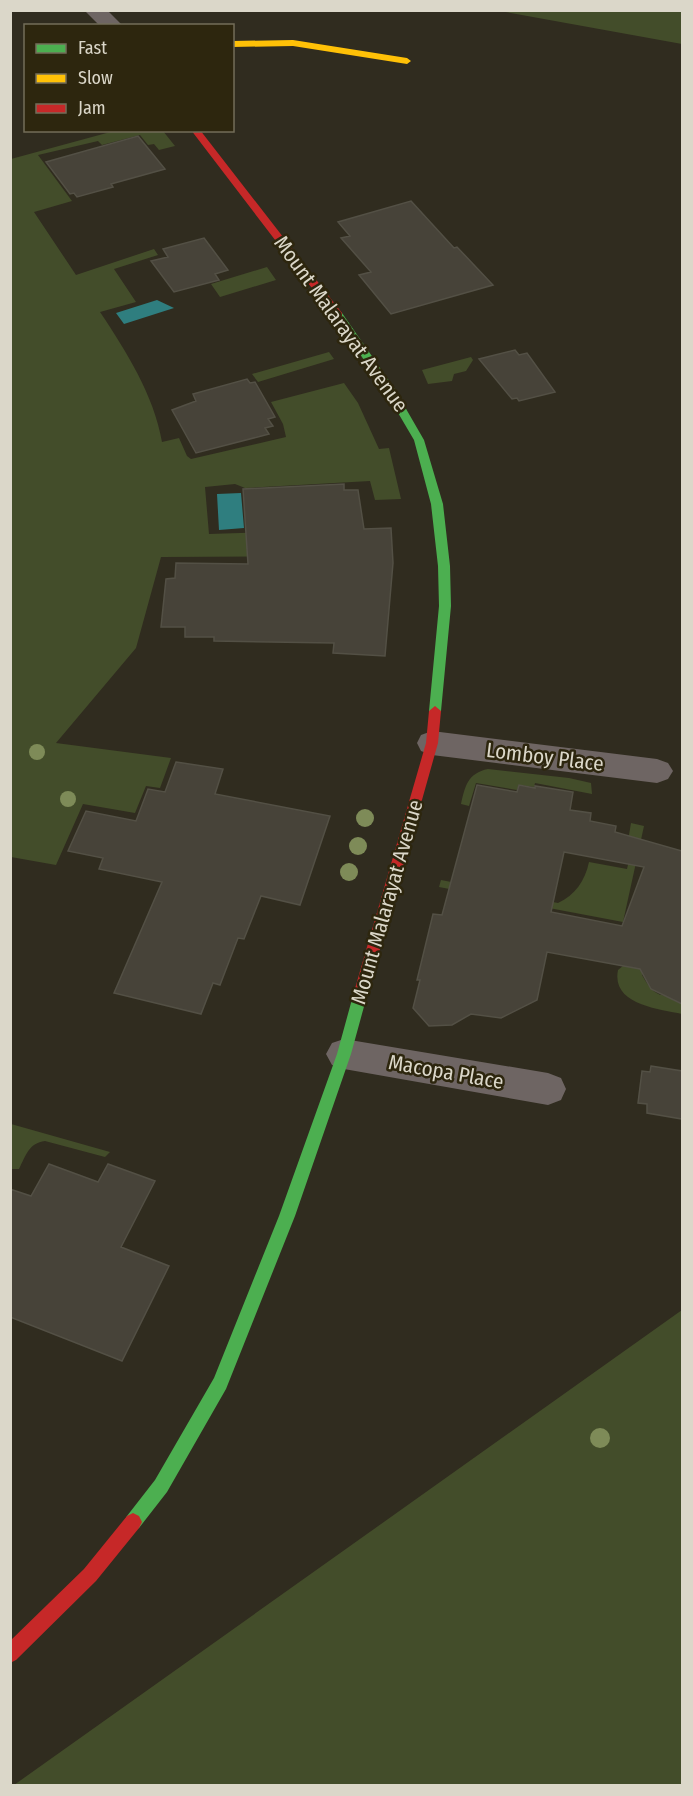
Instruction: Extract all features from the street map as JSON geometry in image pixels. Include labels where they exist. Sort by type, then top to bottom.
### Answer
[{"type":"street","points":[[94,10],[111,24]]},
{"type":"street","points":[[234,44],[293,43],[407,61]]},
{"type":"street","name":"Mount Malarayat Avenue","points":[[10,1654],[90,1575],[161,1486],[220,1383],[287,1216],[344,1054],[432,743],[445,606],[444,566],[437,504],[419,440],[389,388],[354,336],[197,132]]},
{"type":"street","name":"Lomboy Place","points":[[432,743],[657,771]]},
{"type":"street","name":"Macopa Place","points":[[344,1054],[548,1089]]},
{"type":"green space","points":[[500,11],[682,11],[682,44]]},
{"type":"green space","points":[[110,132],[164,132],[175,146],[159,150],[154,144],[148,145],[140,135],[102,145],[98,141],[38,155],[72,201],[34,212],[76,275],[154,249],[158,255],[114,269],[136,302],[100,312],[146,390],[162,442],[179,438],[187,456],[191,459],[286,437],[283,424],[271,402],[344,383],[358,403],[379,449],[389,448],[401,499],[375,500],[370,481],[245,488],[235,484],[205,487],[209,534],[354,529],[356,556],[161,557],[136,648],[56,743],[171,758],[160,788],[146,786],[135,813],[83,804],[56,865],[11,857],[11,159]]},
{"type":"green space","points":[[267,267],[276,280],[220,297],[211,284]]},
{"type":"green space","points":[[329,352],[334,359],[258,382],[252,374]]},
{"type":"green space","points":[[471,357],[473,360],[466,371],[454,374],[452,381],[428,384],[422,370]]},
{"type":"green space","points":[[488,769],[569,778],[591,783],[592,794],[535,783],[534,787],[519,785],[517,790],[476,783],[469,806],[461,804],[468,781],[481,771]]},
{"type":"green space","points":[[631,823],[644,826],[623,922],[439,887],[441,880],[558,903],[578,887],[589,862],[627,869],[633,843],[628,841]]},
{"type":"green space","points":[[624,965],[644,967],[642,975],[658,994],[668,996],[682,993],[682,1014],[650,1007],[629,998],[622,991],[618,982],[618,970]]},
{"type":"green space","points":[[11,1124],[110,1152],[105,1157],[45,1141],[32,1147],[19,1169],[11,1169]]},
{"type":"green space","points":[[682,1310],[682,1785],[14,1785]]},
{"type":"water","points":[[157,300],[174,308],[124,324],[116,313]]},
{"type":"water","points":[[241,493],[244,528],[219,530],[217,494]]},
{"type":"building","points":[[138,136],[165,169],[111,184],[113,187],[77,197],[74,193],[70,194],[46,162]]},
{"type":"building","points":[[411,201],[454,248],[457,247],[493,285],[391,314],[359,275],[371,272],[341,238],[350,236],[338,222]]},
{"type":"building","points":[[204,238],[228,270],[215,274],[219,280],[174,292],[151,261],[168,257],[163,249]]},
{"type":"building","points":[[515,350],[519,355],[527,353],[555,392],[519,401],[517,398],[512,399],[479,359]]},
{"type":"building","points":[[247,379],[250,383],[255,382],[275,417],[268,419],[273,426],[265,428],[269,434],[196,453],[172,410],[196,401],[193,394]]},
{"type":"building","points":[[344,484],[344,490],[358,490],[364,529],[391,528],[393,563],[385,656],[333,653],[334,643],[214,641],[214,637],[185,637],[185,627],[161,627],[166,579],[175,578],[176,563],[248,564],[243,489]]},
{"type":"building","points":[[176,762],[223,769],[215,794],[330,816],[300,905],[261,896],[244,939],[238,938],[220,985],[213,983],[201,1014],[114,993],[162,882],[99,869],[103,858],[68,851],[86,811],[136,821],[148,789],[165,792]]},
{"type":"building","points":[[477,785],[517,792],[519,785],[573,792],[570,810],[591,813],[590,821],[616,826],[615,832],[682,851],[682,1004],[651,989],[640,969],[547,952],[537,1000],[501,1018],[471,1014],[452,1025],[429,1026],[413,1008],[420,980],[417,980],[433,914],[442,915]],"holes":[[[564,852],[644,867],[622,926],[551,912]]]},
{"type":"building","points":[[651,1066],[682,1071],[682,1119],[647,1113],[647,1104],[638,1103],[642,1071],[650,1072]]},
{"type":"building","points":[[49,1164],[98,1182],[108,1164],[155,1181],[121,1247],[169,1266],[122,1361],[10,1317],[10,1189],[31,1196]]},
{"type":"traffic: fast","points":[[338,315],[389,388],[419,440],[437,504],[444,566],[445,606],[435,711]]},
{"type":"traffic: fast","points":[[133,1522],[161,1486],[220,1383],[287,1216],[344,1054],[361,992]]},
{"type":"traffic: slow","points":[[234,44],[293,43],[407,61]]},
{"type":"traffic: jam","points":[[197,132],[338,315]]},
{"type":"traffic: jam","points":[[361,992],[432,743],[435,711]]},
{"type":"traffic: jam","points":[[10,1654],[90,1575],[133,1522]]}]
